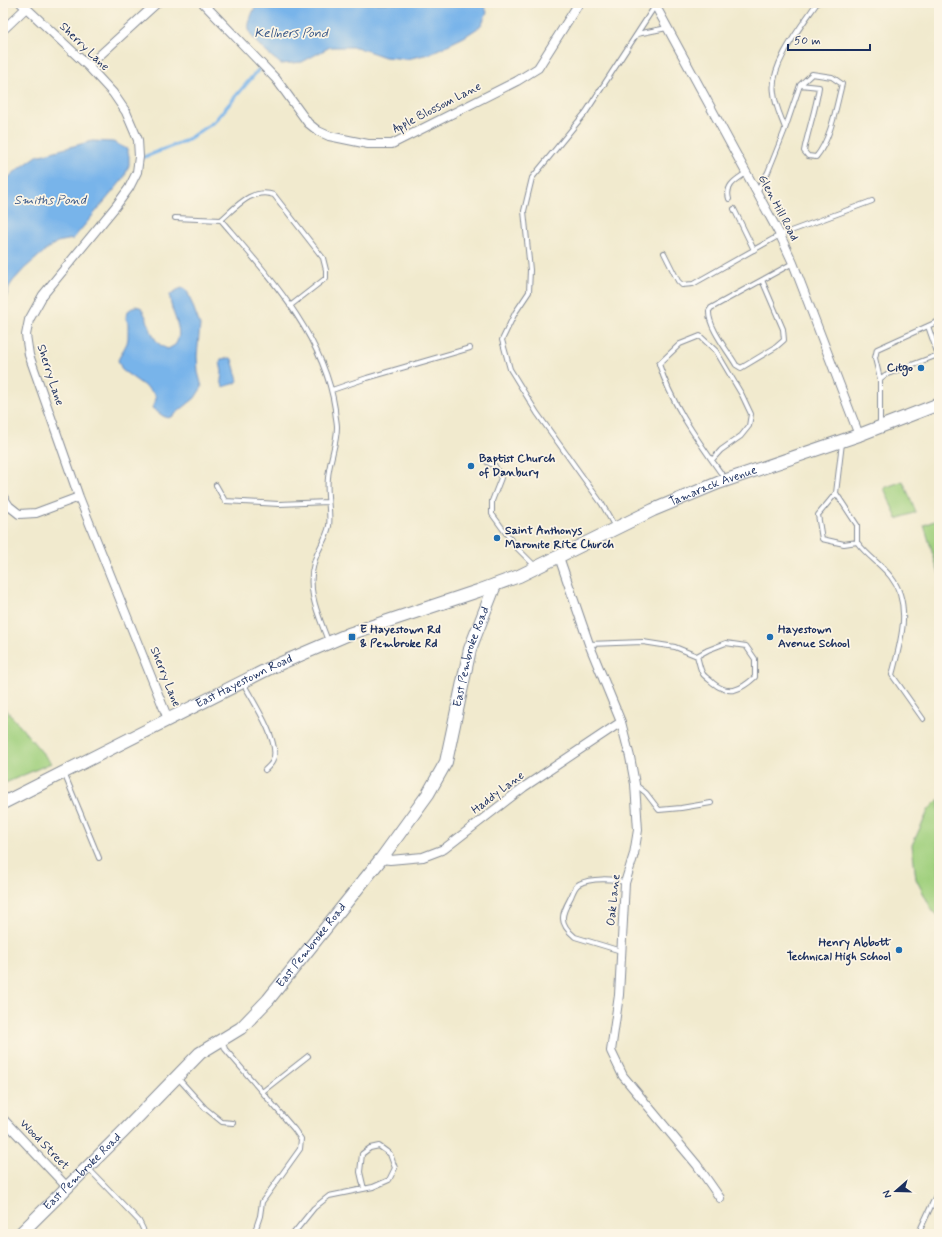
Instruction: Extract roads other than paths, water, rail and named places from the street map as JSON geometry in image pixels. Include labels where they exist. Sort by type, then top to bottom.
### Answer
[{"type":"street","points":[[88,66],[157,3]]},
{"type":"street","name":"Apple Blossom Lane","points":[[203,3],[276,79],[308,123],[318,131],[329,136],[368,144],[392,144],[517,81],[538,68],[579,3]]},
{"type":"street","name":"Glen Hill Road","points":[[654,4],[780,235],[793,263],[859,435]]},
{"type":"street","points":[[3,30],[24,6]]},
{"type":"street","name":"Sherry Lane","points":[[24,6],[88,66],[113,93],[126,112],[138,140],[139,157],[137,172],[129,188],[43,296],[29,320],[26,335],[28,355],[80,497],[168,719]]},
{"type":"street","name":"Tamarack Avenue","points":[[495,585],[537,568],[653,510],[726,480],[859,435],[939,404]]},
{"type":"street","points":[[3,497],[9,506],[18,514],[36,513],[80,497]]},
{"type":"street","name":"Oak Lane","points":[[559,557],[589,644],[621,722],[635,784],[638,830],[634,854],[625,883],[619,996],[611,1051],[623,1076],[697,1165],[720,1198]]},
{"type":"street","name":"East Hayestown Road","points":[[3,803],[168,719],[328,642],[495,585]]},
{"type":"street","name":"East Pembroke Road","points":[[20,1234],[200,1053],[241,1028],[268,1000],[381,859],[428,794],[446,762],[470,649],[495,585]]},
{"type":"street","name":"Haddy Lane","points":[[381,859],[390,860],[423,857],[444,850],[524,787],[621,722]]},
{"type":"street","name":"Wood Street","points":[[3,1119],[68,1187]]},
{"type":"lane","points":[[785,129],[774,93],[773,81],[776,71],[797,32],[817,3]]},
{"type":"lane","points":[[616,528],[602,504],[537,413],[510,369],[502,340],[516,313],[530,292],[530,270],[524,211],[532,178],[586,112],[637,34],[654,4]]},
{"type":"lane","points":[[637,34],[667,28]]},
{"type":"lane","points":[[757,192],[768,172],[800,85],[812,74],[832,78],[842,84],[833,121],[822,150],[816,157],[808,156],[804,151],[819,87],[800,85]]},
{"type":"lane","points":[[729,199],[728,189],[746,172]]},
{"type":"lane","points":[[175,218],[221,220],[241,202],[260,192],[274,194],[323,258],[326,270],[326,278],[290,306]]},
{"type":"lane","points":[[664,253],[678,281],[682,285],[692,284],[780,235],[872,201]]},
{"type":"lane","points":[[734,209],[754,250]]},
{"type":"lane","points":[[221,220],[249,252],[290,306],[305,329],[320,358],[332,390],[337,427],[328,478],[329,526],[314,562],[311,585],[314,604],[328,642]]},
{"type":"lane","points":[[762,280],[778,316],[785,337],[782,343],[741,368],[736,365],[715,330],[708,314],[708,310],[711,308],[762,280],[793,263]]},
{"type":"lane","points":[[880,427],[880,379],[875,358],[877,349],[939,321]]},
{"type":"lane","points":[[880,379],[885,375],[939,356],[928,326]]},
{"type":"lane","points":[[712,460],[721,450],[741,436],[750,426],[751,414],[742,395],[716,351],[700,336],[680,344],[659,364],[665,383],[678,408],[712,460],[726,480]]},
{"type":"lane","points":[[332,390],[366,378],[470,348]]},
{"type":"lane","points":[[842,441],[836,493],[818,515],[822,539],[844,544],[857,542]]},
{"type":"lane","points":[[487,462],[495,466],[501,478],[492,501],[492,514],[516,547],[537,568]]},
{"type":"lane","points":[[216,485],[225,501],[279,504],[328,502]]},
{"type":"lane","points":[[836,493],[858,525],[857,542],[865,553],[891,577],[898,589],[903,603],[901,637],[892,674],[923,719]]},
{"type":"lane","points":[[589,644],[643,642],[675,647],[697,656],[703,674],[715,685],[727,690],[736,690],[745,686],[755,678],[755,659],[746,646],[726,643],[697,656]]},
{"type":"lane","points":[[243,682],[270,734],[274,751],[273,760],[265,770]]},
{"type":"lane","points":[[64,773],[99,858]]},
{"type":"lane","points":[[635,784],[646,793],[659,810],[711,803]]},
{"type":"lane","points":[[621,951],[575,937],[570,933],[562,921],[563,912],[574,890],[580,883],[607,879],[618,880],[625,883]]},
{"type":"lane","points":[[222,1040],[226,1049],[301,1139],[300,1149],[262,1202],[260,1216],[254,1234]]},
{"type":"lane","points":[[262,1092],[308,1056]]},
{"type":"lane","points":[[177,1077],[205,1108],[222,1122],[233,1123]]},
{"type":"lane","points":[[293,1234],[314,1208],[329,1196],[364,1189],[373,1187],[389,1180],[395,1168],[390,1154],[378,1146],[370,1148],[362,1154],[360,1172],[364,1189]]},
{"type":"lane","points":[[88,1167],[138,1221],[144,1234]]},
{"type":"lane","points":[[921,1234],[920,1230],[939,1189]]},
{"type":"water","name":"Kellners Pond","points":[[257,3],[483,3],[487,12],[481,26],[464,37],[429,54],[407,59],[385,57],[356,47],[330,47],[302,62],[281,64],[260,46],[251,35],[249,24]]},
{"type":"water","name":"Smiths Pond","points":[[92,141],[113,142],[127,149],[129,165],[124,178],[73,239],[57,242],[25,268],[9,287],[3,303],[3,185],[12,174],[37,156]]},
{"type":"water","points":[[182,288],[188,293],[200,325],[197,356],[198,372],[202,387],[195,398],[173,416],[168,418],[152,408],[156,399],[155,395],[122,370],[118,360],[128,338],[128,324],[126,316],[128,311],[135,306],[140,307],[144,312],[157,342],[168,349],[175,345],[179,333],[170,301],[170,295]]},
{"type":"water","points":[[231,358],[238,381],[223,387],[220,362],[221,359]]},
{"type":"waterway","points":[[144,157],[185,141],[214,122],[259,69]]},
{"type":"place","name":"Citgo","points":[[921,368]]},
{"type":"place","name":"Baptist Church of Danbury","points":[[471,466]]},
{"type":"place","name":"Saint Anthonys Maronite Rite Church","points":[[497,538]]},
{"type":"place","name":"E Hayestown Rd & Pembroke Rd","points":[[352,637]]},
{"type":"place","name":"Hayestown Avenue School","points":[[770,637]]},
{"type":"place","name":"Henry Abbott Technical High School","points":[[899,950]]}]
